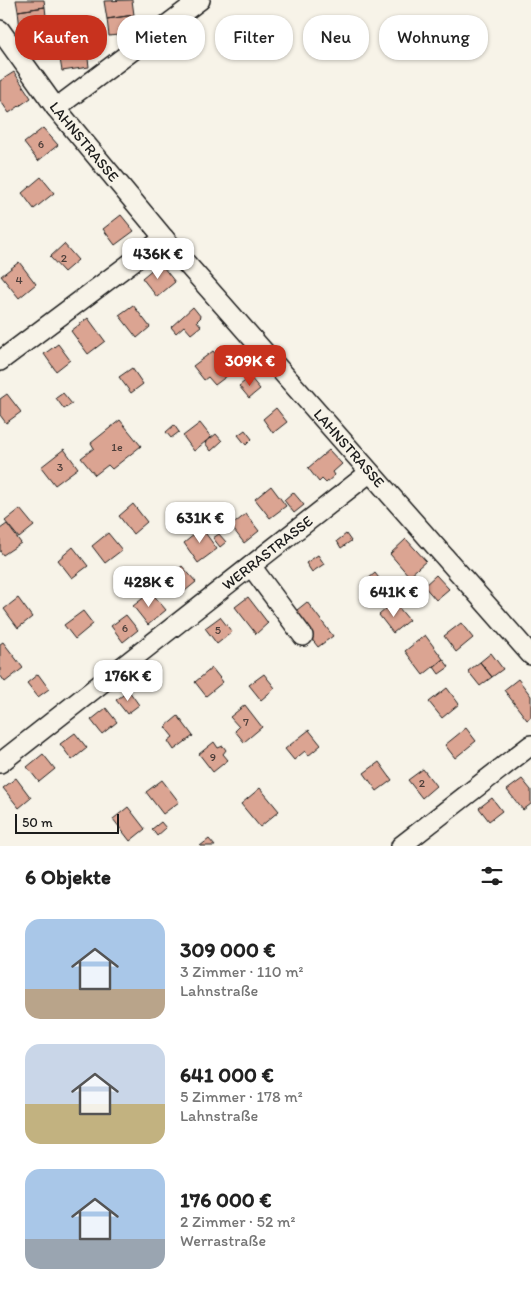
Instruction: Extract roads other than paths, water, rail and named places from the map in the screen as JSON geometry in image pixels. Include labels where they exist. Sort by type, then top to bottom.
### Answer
[{"type":"street","points":[[56,108],[200,0]]},
{"type":"street","name":"LAHNSTRASSE","points":[[0,30],[56,108],[164,238],[370,473],[529,649]]},
{"type":"street","points":[[0,361],[164,238]]},
{"type":"street","name":"WERRASTRASSE","points":[[0,763],[370,473]]},
{"type":"street","points":[[251,566],[303,636]]},
{"type":"street","points":[[401,846],[531,745]]}]
